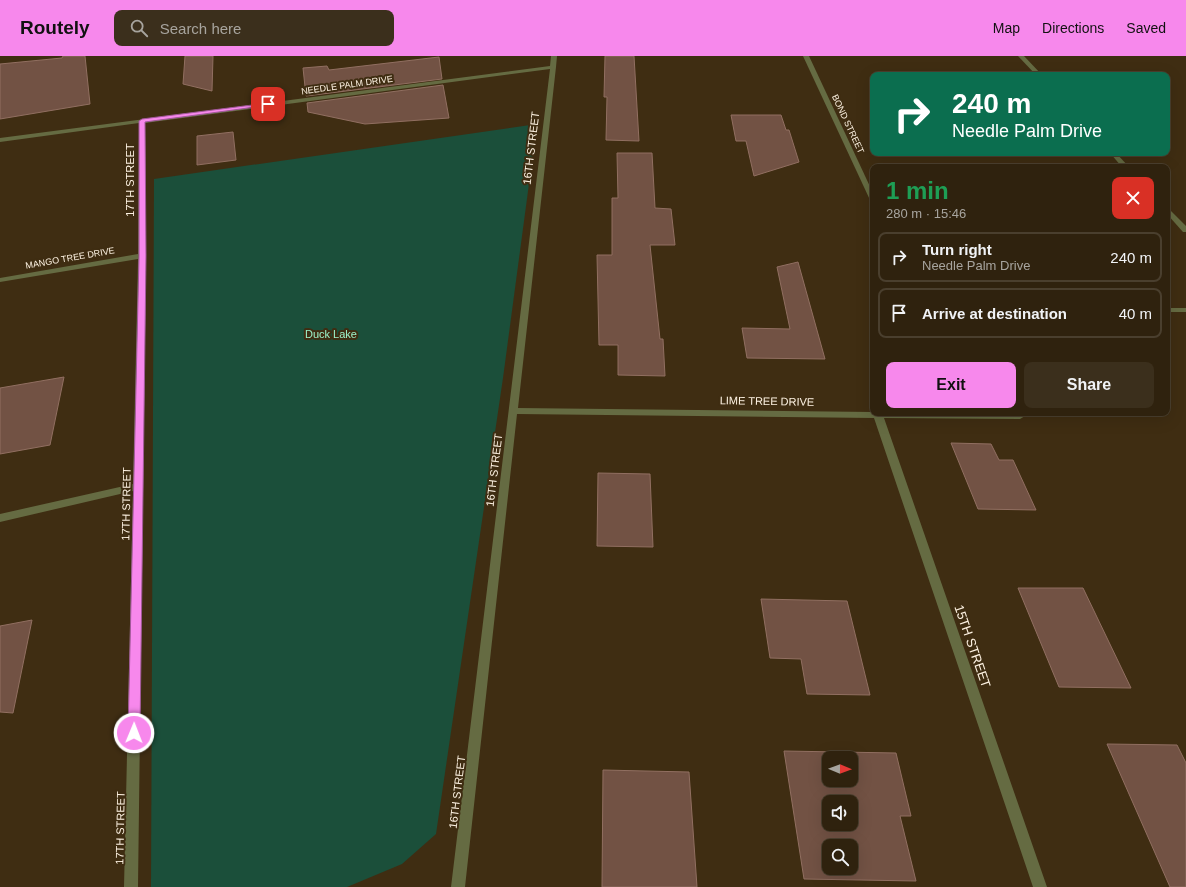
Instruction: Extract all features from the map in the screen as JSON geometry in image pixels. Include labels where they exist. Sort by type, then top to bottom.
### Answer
[{"type":"street","name":"16TH STREET","points":[[458,887],[554,56]]},
{"type":"street","name":"BOND STREET","points":[[806,56],[870,194]]},
{"type":"street","points":[[1021,56],[1036,72]]},
{"type":"street","name":"NEEDLE PALM DRIVE","points":[[0,140],[553,67]]},
{"type":"street","name":"17TH STREET","points":[[131,887],[142,256],[142,121]]},
{"type":"street","points":[[1116,156],[1123,164]]},
{"type":"street","points":[[1170,213],[1186,230]]},
{"type":"street","name":"MANGO TREE DRIVE","points":[[0,280],[142,256]]},
{"type":"street","points":[[1170,310],[1186,310]]},
{"type":"street","name":"LIME TREE DRIVE","points":[[513,411],[870,415]]},
{"type":"street","name":"15TH STREET","points":[[878,416],[1040,887]]},
{"type":"street","points":[[0,518],[138,486]]},
{"type":"green space","name":"Duck Lake","points":[[537,124],[503,378],[436,834],[402,864],[347,887],[151,887],[154,179]]},
{"type":"building","points":[[63,56],[85,56],[90,104],[0,119],[0,64],[62,58]]},
{"type":"building","points":[[185,56],[213,56],[212,91],[183,84]]},
{"type":"building","points":[[605,56],[634,56],[639,141],[606,140],[607,97],[604,97]]},
{"type":"building","points":[[439,57],[442,79],[306,96],[303,68],[327,66],[329,70]]},
{"type":"building","points":[[443,85],[449,118],[365,124],[308,112],[307,103]]},
{"type":"building","points":[[731,115],[781,115],[786,130],[789,130],[799,162],[754,176],[746,141],[736,141]]},
{"type":"building","points":[[233,132],[236,160],[197,165],[197,136]]},
{"type":"building","points":[[617,153],[652,153],[655,208],[671,209],[675,245],[650,245],[660,339],[663,339],[665,376],[618,375],[618,345],[599,345],[597,255],[612,255],[612,198],[618,198]]},
{"type":"building","points":[[798,262],[825,359],[747,358],[742,328],[790,329],[777,267]]},
{"type":"building","points":[[64,377],[50,445],[0,454],[0,388]]},
{"type":"building","points":[[951,443],[991,444],[999,460],[1013,460],[1036,510],[978,509]]},
{"type":"building","points":[[598,473],[650,474],[653,547],[597,546]]},
{"type":"building","points":[[1018,588],[1083,588],[1131,688],[1059,687]]},
{"type":"building","points":[[761,599],[847,601],[870,695],[807,694],[801,659],[770,658]]},
{"type":"building","points":[[32,620],[13,713],[0,712],[0,626]]},
{"type":"building","points":[[1107,744],[1177,745],[1186,763],[1186,887],[1170,887]]},
{"type":"building","points":[[784,751],[822,752],[822,787],[858,787],[858,752],[896,753],[911,816],[900,816],[916,881],[804,879]]},
{"type":"building","points":[[603,770],[689,772],[697,887],[602,887]]},
{"type":"route","points":[[134,733],[142,256],[142,121],[268,104]]}]
